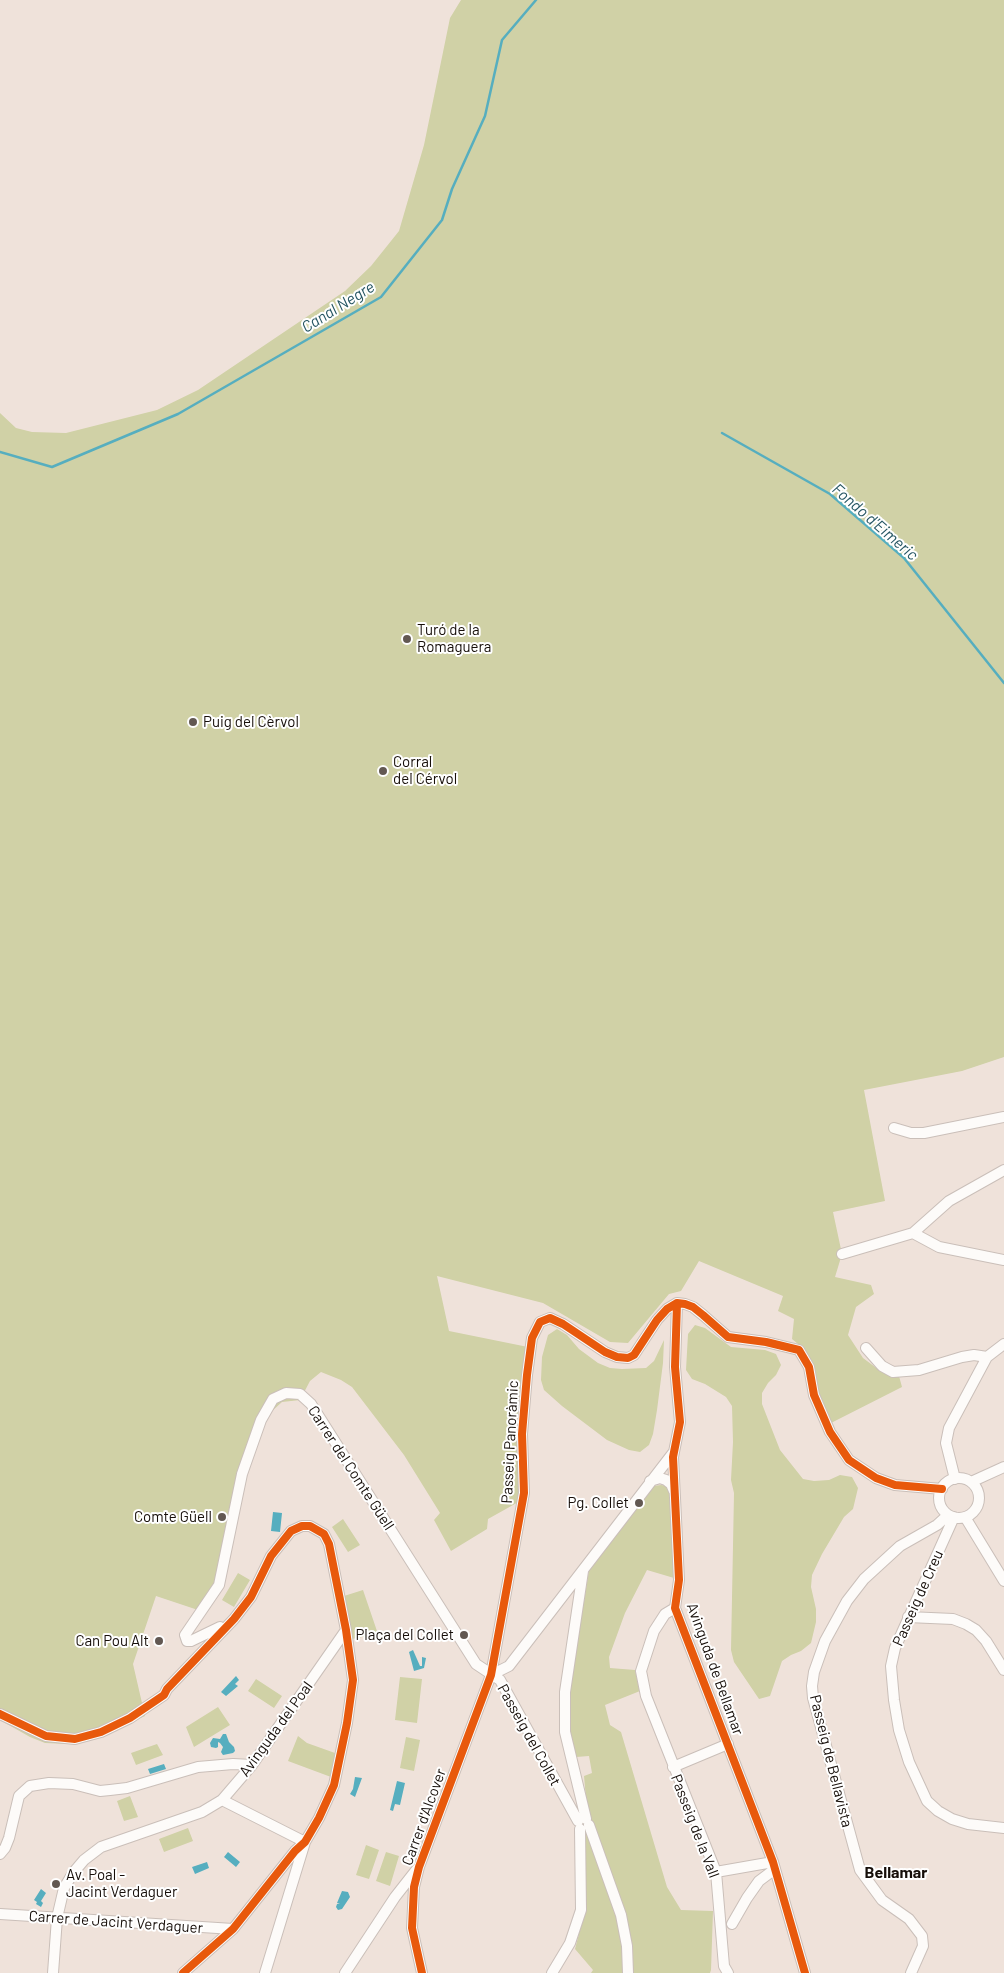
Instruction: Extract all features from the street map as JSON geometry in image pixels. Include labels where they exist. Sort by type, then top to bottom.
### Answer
[{"type":"street","points":[[894,1128],[911,1133],[924,1133],[1004,1116]]},
{"type":"street","points":[[842,1254],[913,1234],[949,1201],[1004,1170]]},
{"type":"street","points":[[913,1234],[938,1247],[1004,1260]]},
{"type":"street","points":[[677,1303],[693,1307],[728,1337],[766,1342],[799,1350],[809,1367],[814,1395],[830,1432],[849,1460],[876,1478],[895,1485],[942,1489]]},
{"type":"street","name":"Avinguda de Bellamar","points":[[677,1303],[675,1367],[680,1422],[673,1453],[679,1572],[677,1613],[774,1866],[805,1973]]},
{"type":"street","name":"Passeig Panoràmic","points":[[491,1675],[524,1493],[522,1434],[532,1338],[536,1326],[550,1318],[563,1324],[605,1352],[617,1357],[628,1358],[634,1355],[657,1320],[667,1309],[677,1303]]},
{"type":"street","points":[[955,1479],[946,1435],[987,1357],[1004,1344]]},
{"type":"street","points":[[866,1348],[882,1366],[893,1372],[919,1370],[974,1355],[987,1357]]},
{"type":"street","name":"Carrer del Comte Güell","points":[[234,1619],[214,1632],[187,1641],[185,1635],[219,1585],[242,1474],[261,1420],[273,1399],[286,1393],[300,1394],[311,1404],[476,1664],[491,1675]]},
{"type":"street","name":"Passeig del Collet","points":[[491,1675],[509,1666],[673,1453]]},
{"type":"street","points":[[971,1482],[979,1494],[979,1501],[972,1513],[966,1517],[951,1516],[942,1507],[940,1498],[945,1484],[955,1479],[971,1482],[1004,1467]]},
{"type":"street","points":[[650,1481],[660,1478],[666,1480],[671,1484],[674,1492]]},
{"type":"street","name":"Passeig de Creu","points":[[951,1516],[892,1656],[891,1677],[899,1730],[920,1789],[927,1801],[938,1811],[952,1819],[968,1824],[1004,1828]]},
{"type":"street","name":"Passeig de Bellavista","points":[[911,1973],[923,1946],[922,1936],[909,1919],[882,1900],[860,1870],[813,1698],[812,1686],[814,1672],[825,1641],[847,1601],[864,1580],[900,1546],[951,1516]]},
{"type":"street","points":[[966,1517],[1004,1581]]},
{"type":"street","points":[[0,1714],[46,1736],[75,1739],[101,1732],[130,1718],[164,1695],[167,1689],[234,1619],[251,1597],[271,1556],[291,1531],[302,1526],[310,1526],[324,1534],[329,1544],[346,1630],[353,1680],[334,1785],[306,1842],[265,1973]]},
{"type":"street","points":[[583,1569],[565,1692],[565,1732],[583,1823],[621,1915],[627,1946],[628,1973]]},
{"type":"street","points":[[568,1589],[580,1592]]},
{"type":"street","name":"Passeig de la Vall","points":[[677,1613],[660,1623],[648,1644],[640,1671],[646,1696],[716,1872],[725,1972]]},
{"type":"street","points":[[908,1617],[952,1619],[966,1624],[976,1630],[986,1641],[1004,1670]]},
{"type":"street","name":"Avinguda del Poal","points":[[53,1973],[57,1918],[64,1888],[84,1860],[101,1847],[202,1812],[222,1800],[252,1765],[346,1630]]},
{"type":"street","name":"Passeig del Collet","points":[[491,1675],[500,1680],[510,1696],[583,1823]]},
{"type":"street","name":"Carrer d'Alcover","points":[[422,1973],[412,1928],[414,1886],[419,1867],[491,1675]]},
{"type":"street","name":"Passeig de la Vall","points":[[673,1767],[728,1744]]},
{"type":"street","points":[[0,1854],[9,1838],[19,1796],[30,1786],[49,1783],[73,1784],[100,1791],[127,1788],[198,1767],[233,1764],[252,1765]]},
{"type":"street","points":[[222,1800],[306,1842]]},
{"type":"street","points":[[552,1973],[570,1944],[581,1910],[583,1823]]},
{"type":"street","points":[[183,1973],[233,1929],[295,1851],[306,1842]]},
{"type":"street","points":[[716,1872],[774,1866]]},
{"type":"street","points":[[732,1924],[747,1898],[774,1866]]},
{"type":"street","points":[[345,1973],[395,1897],[419,1867]]},
{"type":"street","name":"Carrer de Jacint Verdaguer","points":[[0,1914],[233,1929]]},
{"type":"green space","points":[[461,0],[1004,0],[1004,1057],[962,1071],[864,1090],[885,1201],[833,1212],[842,1254],[835,1277],[871,1285],[874,1294],[856,1307],[848,1335],[863,1358],[879,1370],[899,1376],[902,1387],[831,1423],[820,1399],[813,1367],[803,1348],[792,1339],[794,1319],[778,1311],[783,1296],[699,1261],[681,1291],[669,1294],[628,1343],[610,1342],[543,1303],[437,1276],[449,1331],[528,1347],[522,1500],[488,1519],[487,1529],[451,1551],[434,1520],[440,1513],[404,1455],[352,1387],[341,1380],[321,1372],[310,1381],[300,1400],[282,1402],[271,1412],[245,1455],[218,1580],[198,1610],[156,1596],[133,1664],[145,1716],[98,1737],[68,1744],[45,1743],[0,1720],[0,413],[16,428],[32,432],[66,433],[157,410],[198,390],[345,291],[371,266],[399,231],[424,145],[450,18]]},
{"type":"green space","points":[[695,1325],[705,1328],[731,1347],[765,1350],[776,1354],[781,1365],[762,1393],[762,1404],[780,1450],[803,1479],[814,1481],[829,1480],[840,1475],[852,1477],[858,1488],[853,1509],[844,1517],[812,1575],[811,1587],[816,1609],[816,1622],[811,1643],[801,1651],[782,1661],[770,1696],[759,1699],[734,1662],[731,1650],[734,1493],[731,1480],[732,1406],[726,1397],[705,1384],[692,1379],[686,1370],[688,1334]]},
{"type":"green space","points":[[557,1329],[567,1335],[579,1349],[598,1363],[610,1368],[646,1368],[654,1361],[664,1340],[663,1363],[653,1434],[649,1445],[640,1452],[629,1450],[607,1440],[544,1390],[541,1380],[542,1357],[548,1335]]},
{"type":"green space","points":[[654,1486],[667,1486],[670,1491],[674,1578],[647,1570],[625,1613],[609,1657],[610,1668],[635,1670],[640,1691],[605,1705],[610,1725],[621,1732],[667,1887],[681,1910],[713,1911],[711,1970],[710,1973],[591,1973],[593,1970],[575,1949],[585,1911],[584,1849],[587,1810],[584,1776],[592,1773],[589,1756],[576,1757],[569,1733],[570,1689],[589,1570]]},
{"type":"green space","points":[[343,1519],[360,1545],[348,1552],[332,1527]]},
{"type":"green space","points":[[238,1573],[250,1580],[234,1607],[222,1600]]},
{"type":"green space","points":[[363,1590],[378,1634],[352,1639],[344,1596]]},
{"type":"green space","points":[[400,1677],[422,1679],[417,1723],[395,1720]]},
{"type":"green space","points":[[256,1679],[282,1696],[274,1708],[248,1691]]},
{"type":"green space","points":[[218,1707],[230,1725],[194,1747],[186,1727]]},
{"type":"green space","points":[[298,1736],[307,1743],[335,1753],[331,1777],[288,1761]]},
{"type":"green space","points":[[406,1737],[420,1740],[414,1771],[400,1768]]},
{"type":"green space","points":[[157,1744],[163,1755],[136,1765],[131,1753]]},
{"type":"green space","points":[[130,1796],[138,1817],[124,1821],[117,1801]]},
{"type":"green space","points":[[188,1828],[193,1841],[164,1852],[159,1839]]},
{"type":"green space","points":[[366,1845],[379,1850],[369,1879],[356,1875]]},
{"type":"green space","points":[[386,1852],[399,1856],[390,1886],[376,1881]]},
{"type":"water","points":[[273,1512],[282,1513],[280,1532],[271,1531]]},
{"type":"water","points":[[413,1650],[420,1666],[422,1666],[422,1657],[426,1658],[424,1668],[414,1671],[409,1652]]},
{"type":"water","points":[[236,1676],[239,1680],[235,1684],[238,1686],[226,1696],[221,1692]]},
{"type":"water","points":[[223,1734],[226,1734],[229,1742],[234,1747],[235,1751],[233,1753],[223,1755],[221,1752],[223,1747],[218,1742],[218,1747],[211,1747],[210,1743],[213,1738],[220,1739]]},
{"type":"water","points":[[164,1764],[166,1769],[150,1774],[148,1769]]},
{"type":"water","points":[[355,1777],[362,1778],[355,1797],[350,1794]]},
{"type":"water","points":[[397,1781],[405,1783],[400,1805],[395,1804],[393,1811],[390,1810]]},
{"type":"water","points":[[228,1852],[240,1862],[236,1867],[224,1857]]},
{"type":"water","points":[[207,1862],[209,1868],[195,1874],[192,1867]]},
{"type":"water","points":[[41,1889],[46,1893],[41,1901],[43,1903],[41,1907],[34,1900]]},
{"type":"water","points":[[342,1891],[348,1892],[350,1897],[342,1909],[338,1910],[336,1907],[337,1904],[340,1904],[337,1903]]},
{"type":"waterway","name":"Canal Negre","points":[[0,452],[52,467],[178,414],[381,297],[442,220],[452,189],[485,116],[502,40],[536,0]]},
{"type":"waterway","name":"Fondo d'Eimeric","points":[[722,433],[830,494],[904,558],[1004,683]]},
{"type":"cycle path","points":[[677,1303],[675,1367],[680,1422],[673,1457],[679,1580],[675,1608],[773,1862],[805,1973]]},
{"type":"cycle path","points":[[422,1973],[412,1928],[414,1887],[419,1867],[491,1675],[524,1493],[522,1434],[527,1375],[532,1338],[540,1322],[550,1318],[563,1324],[605,1352],[617,1357],[628,1358],[634,1355],[657,1320],[667,1309],[677,1303],[693,1307],[728,1337],[766,1342],[799,1350],[809,1367],[814,1395],[830,1432],[849,1460],[876,1478],[895,1485],[942,1489]]},
{"type":"cycle path","points":[[0,1714],[46,1736],[75,1739],[101,1732],[130,1718],[164,1695],[167,1689],[234,1619],[251,1597],[271,1556],[291,1531],[302,1526],[310,1526],[324,1534],[329,1544],[346,1630],[353,1680],[347,1723],[334,1785],[319,1818],[305,1842],[295,1851],[233,1929],[183,1973]]},
{"type":"place","name":"Turó de la Romaguera","points":[[407,639]]},
{"type":"place","name":"Puig del Cèrvol","points":[[193,722]]},
{"type":"place","name":"Corral del Cérvol","points":[[383,771]]},
{"type":"place","name":"Pg. Collet","points":[[639,1503]]},
{"type":"place","name":"Comte Güell","points":[[222,1517]]},
{"type":"place","name":"Plaça del Collet","points":[[464,1635]]},
{"type":"place","name":"Can Pou Alt","points":[[159,1641]]},
{"type":"place","name":"Av. Poal - Jacint Verdaguer","points":[[56,1884]]},
{"type":"district","name":"Bellamar","points":[[896,1873]]}]
